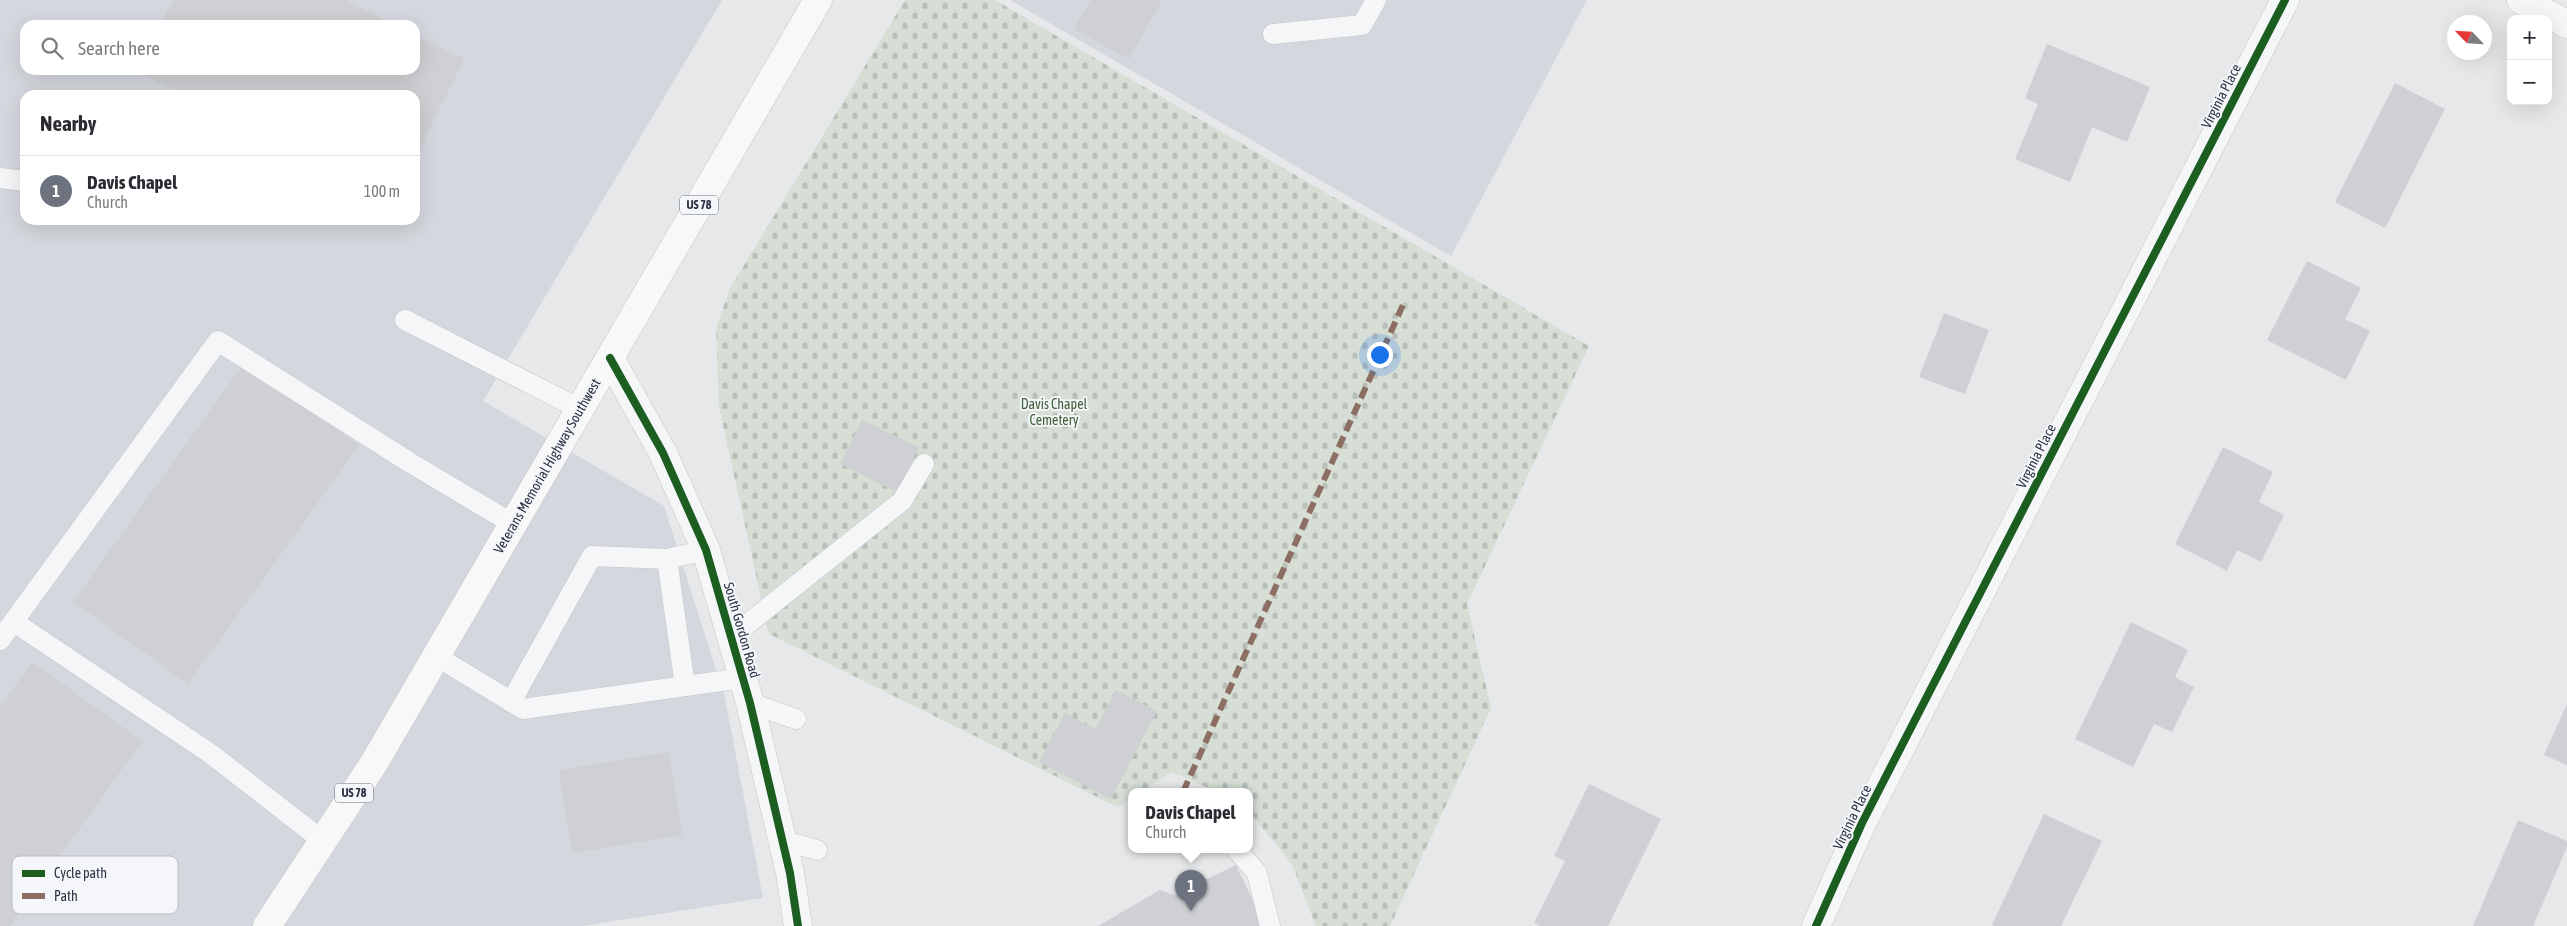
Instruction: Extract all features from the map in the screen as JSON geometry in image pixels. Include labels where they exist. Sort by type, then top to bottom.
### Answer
[{"type":"main road","name":"Veterans Memorial Highway Southwest","points":[[267,926],[374,763],[818,0]]},
{"type":"street","name":"Virginia Place","points":[[1816,926],[1862,823],[2285,0]]},
{"type":"street","points":[[2521,0],[2567,24]]},
{"type":"street","name":"South Gordon Road","points":[[610,358],[662,453],[706,550],[746,690],[782,840],[798,926]]},
{"type":"lane","points":[[1273,34],[1362,25],[1376,0]]},
{"type":"lane","points":[[0,178],[20,180]]},
{"type":"lane","points":[[405,320],[580,409]]},
{"type":"lane","points":[[0,640],[218,341],[409,462],[513,524]]},
{"type":"lane","points":[[731,637],[902,501],[924,464]]},
{"type":"lane","points":[[511,702],[592,556],[667,559],[706,550]]},
{"type":"lane","points":[[667,559],[685,686]]},
{"type":"lane","points":[[14,622],[212,754],[323,842]]},
{"type":"lane","points":[[436,656],[523,709],[685,686],[746,690],[796,719]]},
{"type":"lane","points":[[782,840],[817,850]]},
{"type":"lane","points":[[1240,853],[1257,873],[1270,926]]},
{"type":"shaded area","points":[[0,0],[722,0],[483,401],[664,506],[725,698],[763,898],[582,926],[0,926]]},
{"type":"shaded area","points":[[1010,0],[1587,0],[1451,256]]},
{"type":"green space","name":"Davis Chapel Cemetery","points":[[905,0],[995,0],[1589,346],[1467,604],[1491,708],[1390,926],[1316,926],[1292,864],[1253,817],[1253,788],[1208,788],[1173,772],[1147,788],[1128,788],[1128,800],[1117,807],[769,634],[719,407],[716,329],[729,290]]},
{"type":"building","points":[[173,0],[345,0],[386,20],[163,20]]},
{"type":"building","points":[[1091,0],[1162,0],[1129,59],[1074,29]]},
{"type":"building","points":[[420,37],[464,59],[420,149],[420,90],[174,90],[143,75],[420,75]]},
{"type":"building","points":[[2047,44],[2150,87],[2127,142],[2092,127],[2070,182],[2015,159],[2038,104],[2025,98]]},
{"type":"building","points":[[2395,83],[2445,109],[2385,228],[2335,202]]},
{"type":"building","points":[[2307,261],[2361,288],[2345,319],[2370,331],[2346,380],[2267,340]]},
{"type":"building","points":[[1944,313],[1989,330],[1965,394],[1919,377]]},
{"type":"building","points":[[244,363],[359,445],[188,684],[73,602]]},
{"type":"building","points":[[862,420],[919,447],[897,492],[840,464]]},
{"type":"building","points":[[2223,447],[2273,472],[2259,502],[2284,515],[2261,562],[2237,550],[2227,571],[2175,544]]},
{"type":"building","points":[[2131,622],[2188,650],[2175,677],[2194,687],[2172,732],[2154,724],[2133,767],[2075,739]]},
{"type":"building","points":[[32,662],[142,741],[60,856],[12,856],[12,914],[19,914],[10,926],[0,926],[0,707]]},
{"type":"building","points":[[1116,690],[1157,711],[1111,799],[1039,762],[1065,713],[1095,729]]},
{"type":"building","points":[[2567,704],[2567,765],[2544,755]]},
{"type":"building","points":[[669,752],[682,835],[572,853],[559,770]]},
{"type":"building","points":[[1589,784],[1661,819],[1608,926],[1540,926],[1534,923],[1565,861],[1554,856]]},
{"type":"building","points":[[2044,814],[2102,841],[2061,926],[1992,925]]},
{"type":"building","points":[[2518,820],[2567,841],[2567,847],[2533,926],[2473,926]]},
{"type":"building","points":[[1236,865],[1265,926],[1098,926],[1160,890],[1174,895]]},
{"type":"marked path","points":[[1185,788],[1403,305]]},
{"type":"cycle path","points":[[1816,926],[1862,823],[2285,0]]},
{"type":"cycle path","points":[[610,358],[663,453],[706,550],[750,703],[790,873],[798,926]]},
{"type":"place","name":"Davis Chapel","points":[[1191,911]]}]
